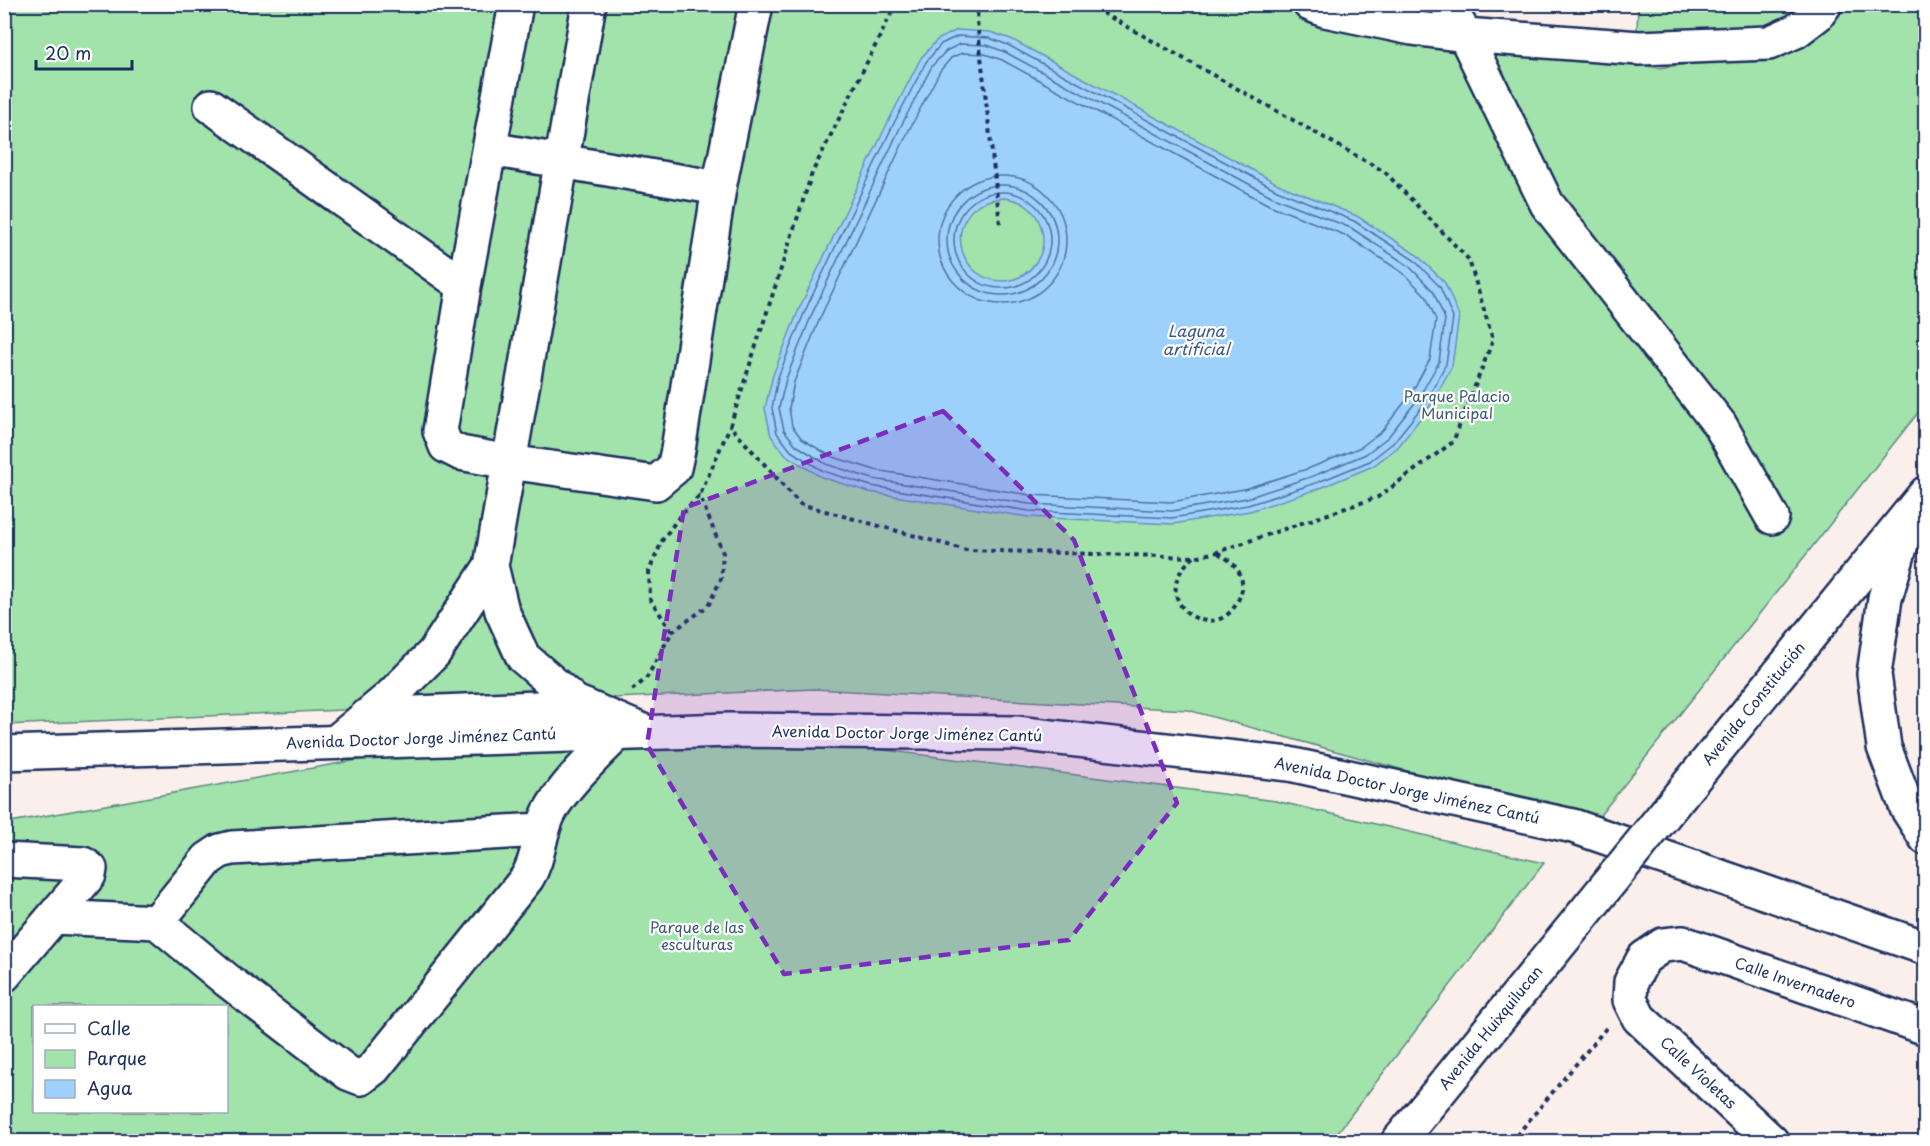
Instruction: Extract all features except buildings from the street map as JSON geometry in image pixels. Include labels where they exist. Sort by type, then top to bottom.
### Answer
[{"type":"main road","points":[[516,4],[440,431],[446,446],[460,453],[656,483],[674,468],[719,188],[756,4]]},
{"type":"main road","points":[[336,742],[434,653],[491,566],[589,4]]},
{"type":"main road","points":[[1310,4],[1325,10],[1412,28],[1465,35],[1640,48],[1769,43],[1796,31],[1817,15],[1825,4]]},
{"type":"main road","points":[[1447,4],[1465,35],[1547,204],[1720,425],[1772,517]]},
{"type":"main road","points":[[211,106],[464,286]]},
{"type":"main road","points":[[490,149],[719,188]]},
{"type":"main road","points":[[1918,502],[1885,598],[1874,674],[1884,747],[1907,808],[1926,838]]},
{"type":"main road","name":"Avenida Constitución","points":[[1583,915],[1918,502]]},
{"type":"main road","points":[[54,917],[158,922],[228,981],[348,1074],[362,1078],[374,1068],[527,878],[534,866],[541,830],[554,805],[586,767],[632,733],[575,702],[522,657],[502,611],[491,566]]},
{"type":"main road","points":[[368,715],[585,706]]},
{"type":"main road","name":"Avenida Doctor Jorge Jiménez Cantú","points":[[4,753],[729,730],[1016,733],[1289,764],[1573,826],[1926,948]]},
{"type":"main road","points":[[158,922],[208,859],[220,851],[541,830]]},
{"type":"main road","points":[[4,860],[82,864],[90,869],[89,875],[4,975]]},
{"type":"main road","name":"Avenida Huixquilucan","points":[[1398,1142],[1583,915]]},
{"type":"main road","name":"Calle Invernadero","points":[[1630,1000],[1631,982],[1644,958],[1663,945],[1683,944],[1926,1028]]},
{"type":"main road","name":"Calle Violetas","points":[[1630,1000],[1639,1018],[1772,1142]]},
{"type":"path","points":[[672,632],[650,599],[649,571],[663,539],[679,517],[700,495],[730,426],[812,173],[896,4]]},
{"type":"path","points":[[978,4],[977,21],[1000,224]]},
{"type":"path","points":[[730,426],[800,504],[966,550],[1196,556],[1217,552],[1378,497],[1453,442],[1493,340],[1469,260],[1385,172],[1087,4]]},
{"type":"path","points":[[1919,4],[1926,13]]},
{"type":"path","points":[[628,697],[633,689],[646,679],[672,632],[708,606],[721,579],[723,553],[700,495]]},
{"type":"path","points":[[1196,556],[1177,575],[1175,589],[1178,600],[1184,610],[1194,618],[1220,621],[1231,613],[1238,602],[1242,584],[1235,566],[1228,558],[1217,552]]},
{"type":"path","points":[[1511,1142],[1630,1000]]},
{"type":"highlighted area","points":[[943,411],[1074,540],[1177,803],[1069,940],[784,974],[647,745],[684,508]]},
{"type":"green space","name":"Parque Palacio Municipal","points":[[1310,4],[1411,25],[1659,68],[1804,47],[1835,5],[1925,5],[1925,404],[1594,823],[1188,710],[814,689],[5,725],[4,5]]},
{"type":"green space","points":[[1638,5],[1818,5],[1772,34],[1637,31]]},
{"type":"green space","name":"Parque de las esculturas","points":[[723,729],[1276,801],[1544,863],[1331,1141],[5,1142],[5,823],[481,738]]},
{"type":"water","name":"Laguna artificial","points":[[957,30],[990,32],[1011,39],[1280,185],[1357,216],[1417,255],[1445,283],[1459,316],[1452,366],[1430,406],[1398,447],[1373,466],[1318,489],[1250,511],[1173,524],[1028,517],[869,492],[821,477],[787,456],[771,436],[765,408],[773,375],[799,309],[888,122],[921,58],[937,40]],"holes":[[[1004,198],[1017,201],[1029,208],[1038,220],[1043,234],[1042,249],[1036,262],[1021,276],[1007,281],[988,279],[977,272],[968,263],[960,240],[962,227],[968,215],[978,205]]]}]
